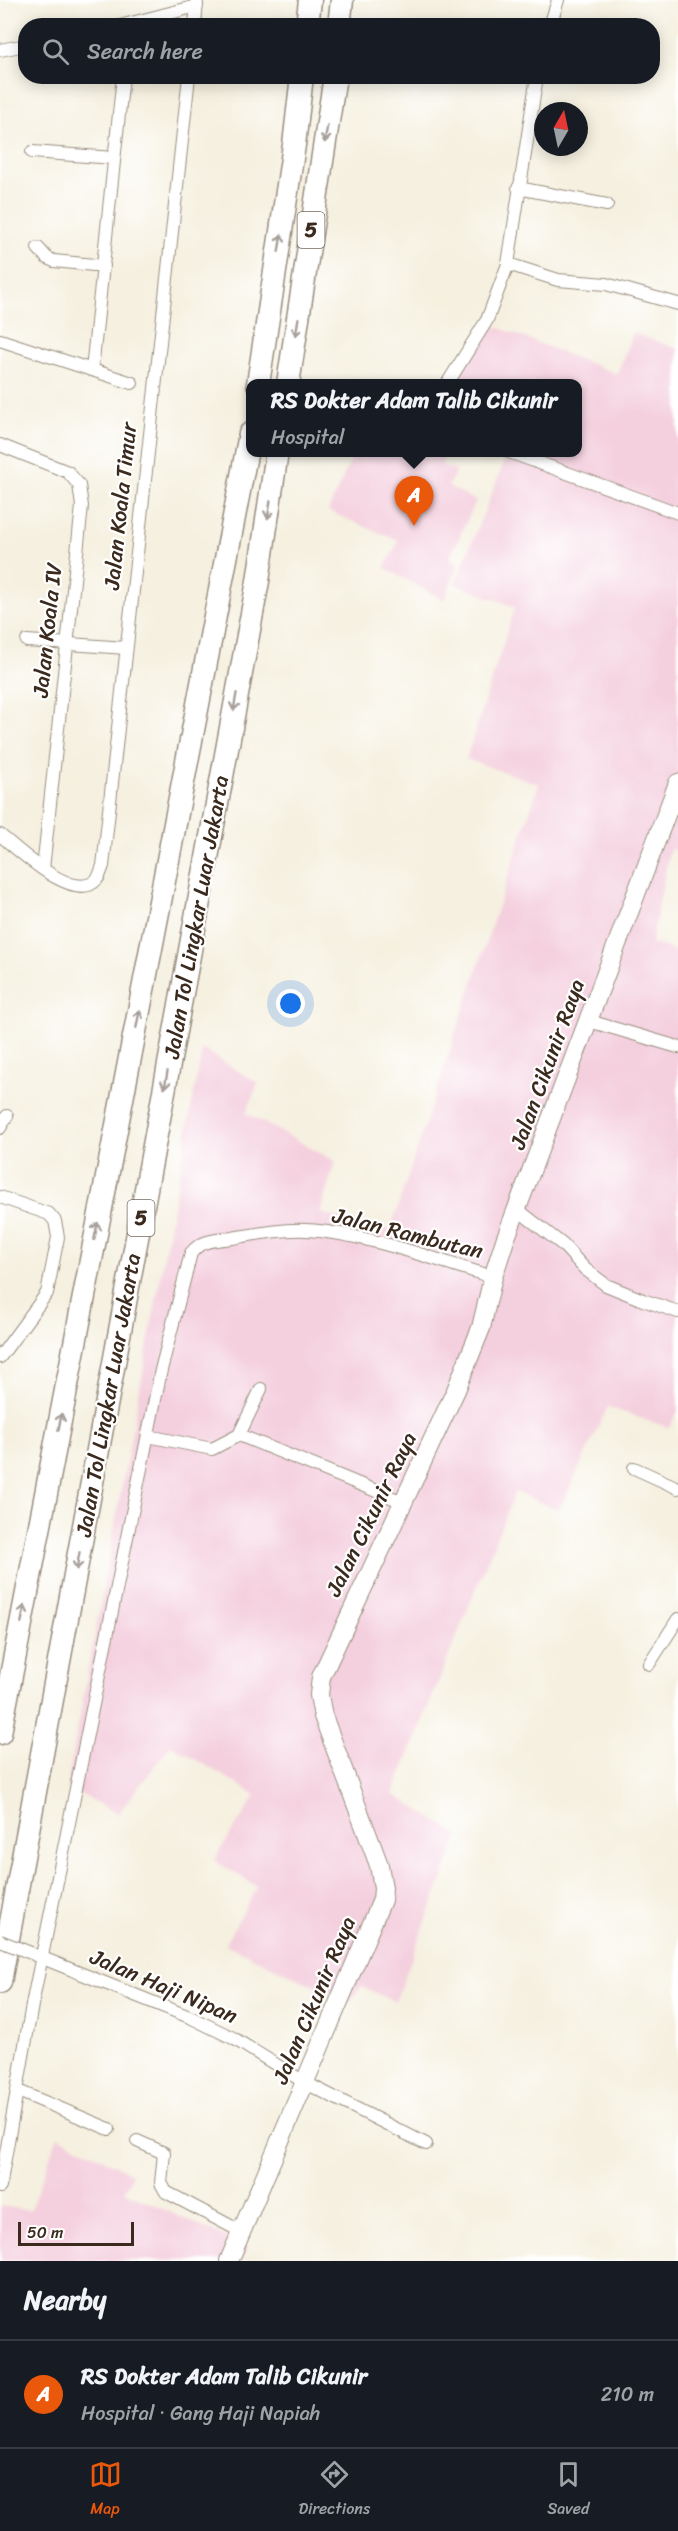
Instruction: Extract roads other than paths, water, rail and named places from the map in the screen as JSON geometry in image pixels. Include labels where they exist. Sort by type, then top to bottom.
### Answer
[{"type":"highway","points":[[308,18],[310,0]]},
{"type":"highway","points":[[340,18],[342,0]]},
{"type":"highway","name":"5","points":[[259,379],[301,84]]},
{"type":"highway","name":"5","points":[[289,379],[333,84]]},
{"type":"highway","name":"Jalan Tol Lingkar Luar Jakarta","points":[[0,1733],[246,455]]},
{"type":"highway","name":"Jalan Tol Lingkar Luar Jakarta","points":[[0,1982],[251,616],[276,457]]},
{"type":"street","points":[[552,18],[558,0]]},
{"type":"street","points":[[149,18],[197,3],[196,18]]},
{"type":"street","points":[[0,50],[18,47]]},
{"type":"street","points":[[92,370],[122,84]]},
{"type":"street","name":"Jalan Koala Timur","points":[[43,869],[68,884],[87,886],[98,879],[103,866],[188,84]]},
{"type":"street","points":[[450,379],[487,320],[508,264],[536,84]]},
{"type":"street","points":[[32,152],[114,158]]},
{"type":"street","points":[[518,188],[607,205]]},
{"type":"street","points":[[38,248],[47,258],[54,261],[104,266]]},
{"type":"street","points":[[508,264],[558,280],[606,284],[678,304]]},
{"type":"street","points":[[0,340],[132,383]]},
{"type":"street","name":"Jalan Koala IV","points":[[0,445],[68,472],[79,485],[82,506],[43,869]]},
{"type":"street","points":[[520,457],[678,513]]},
{"type":"street","points":[[27,641],[126,648]]},
{"type":"street","name":"Jalan Cikunir Raya","points":[[229,2261],[379,1910],[383,1888],[379,1865],[323,1716],[319,1695],[321,1677],[456,1390],[481,1328],[493,1277],[678,783]]},
{"type":"street","points":[[0,835],[43,869]]},
{"type":"street","points":[[589,1021],[678,1047]]},
{"type":"street","points":[[0,1128],[7,1116]]},
{"type":"street","points":[[0,1197],[49,1214],[55,1221],[58,1236],[47,1293],[0,1357]]},
{"type":"street","points":[[518,1210],[563,1245],[585,1269],[606,1285],[678,1312]]},
{"type":"street","name":"Jalan Rambutan","points":[[148,1436],[177,1305],[191,1253],[198,1245],[254,1234],[305,1230],[390,1246],[493,1277]]},
{"type":"street","points":[[0,2187],[18,2091],[36,1955],[148,1436],[212,1449],[239,1435],[261,1389]]},
{"type":"street","points":[[239,1435],[403,1502]]},
{"type":"street","points":[[634,1468],[678,1488]]},
{"type":"street","points":[[649,1664],[678,1619]]},
{"type":"street","name":"Jalan Haji Nipan","points":[[0,1941],[192,2018],[233,2038],[304,2082],[426,2144]]},
{"type":"street","points":[[18,2091],[109,2129]]},
{"type":"street","points":[[136,2141],[164,2153],[161,2183],[166,2192],[242,2232]]},
{"type":"place","name":"RS Dokter Adam Talib Cikunir","points":[[414,526]]}]
